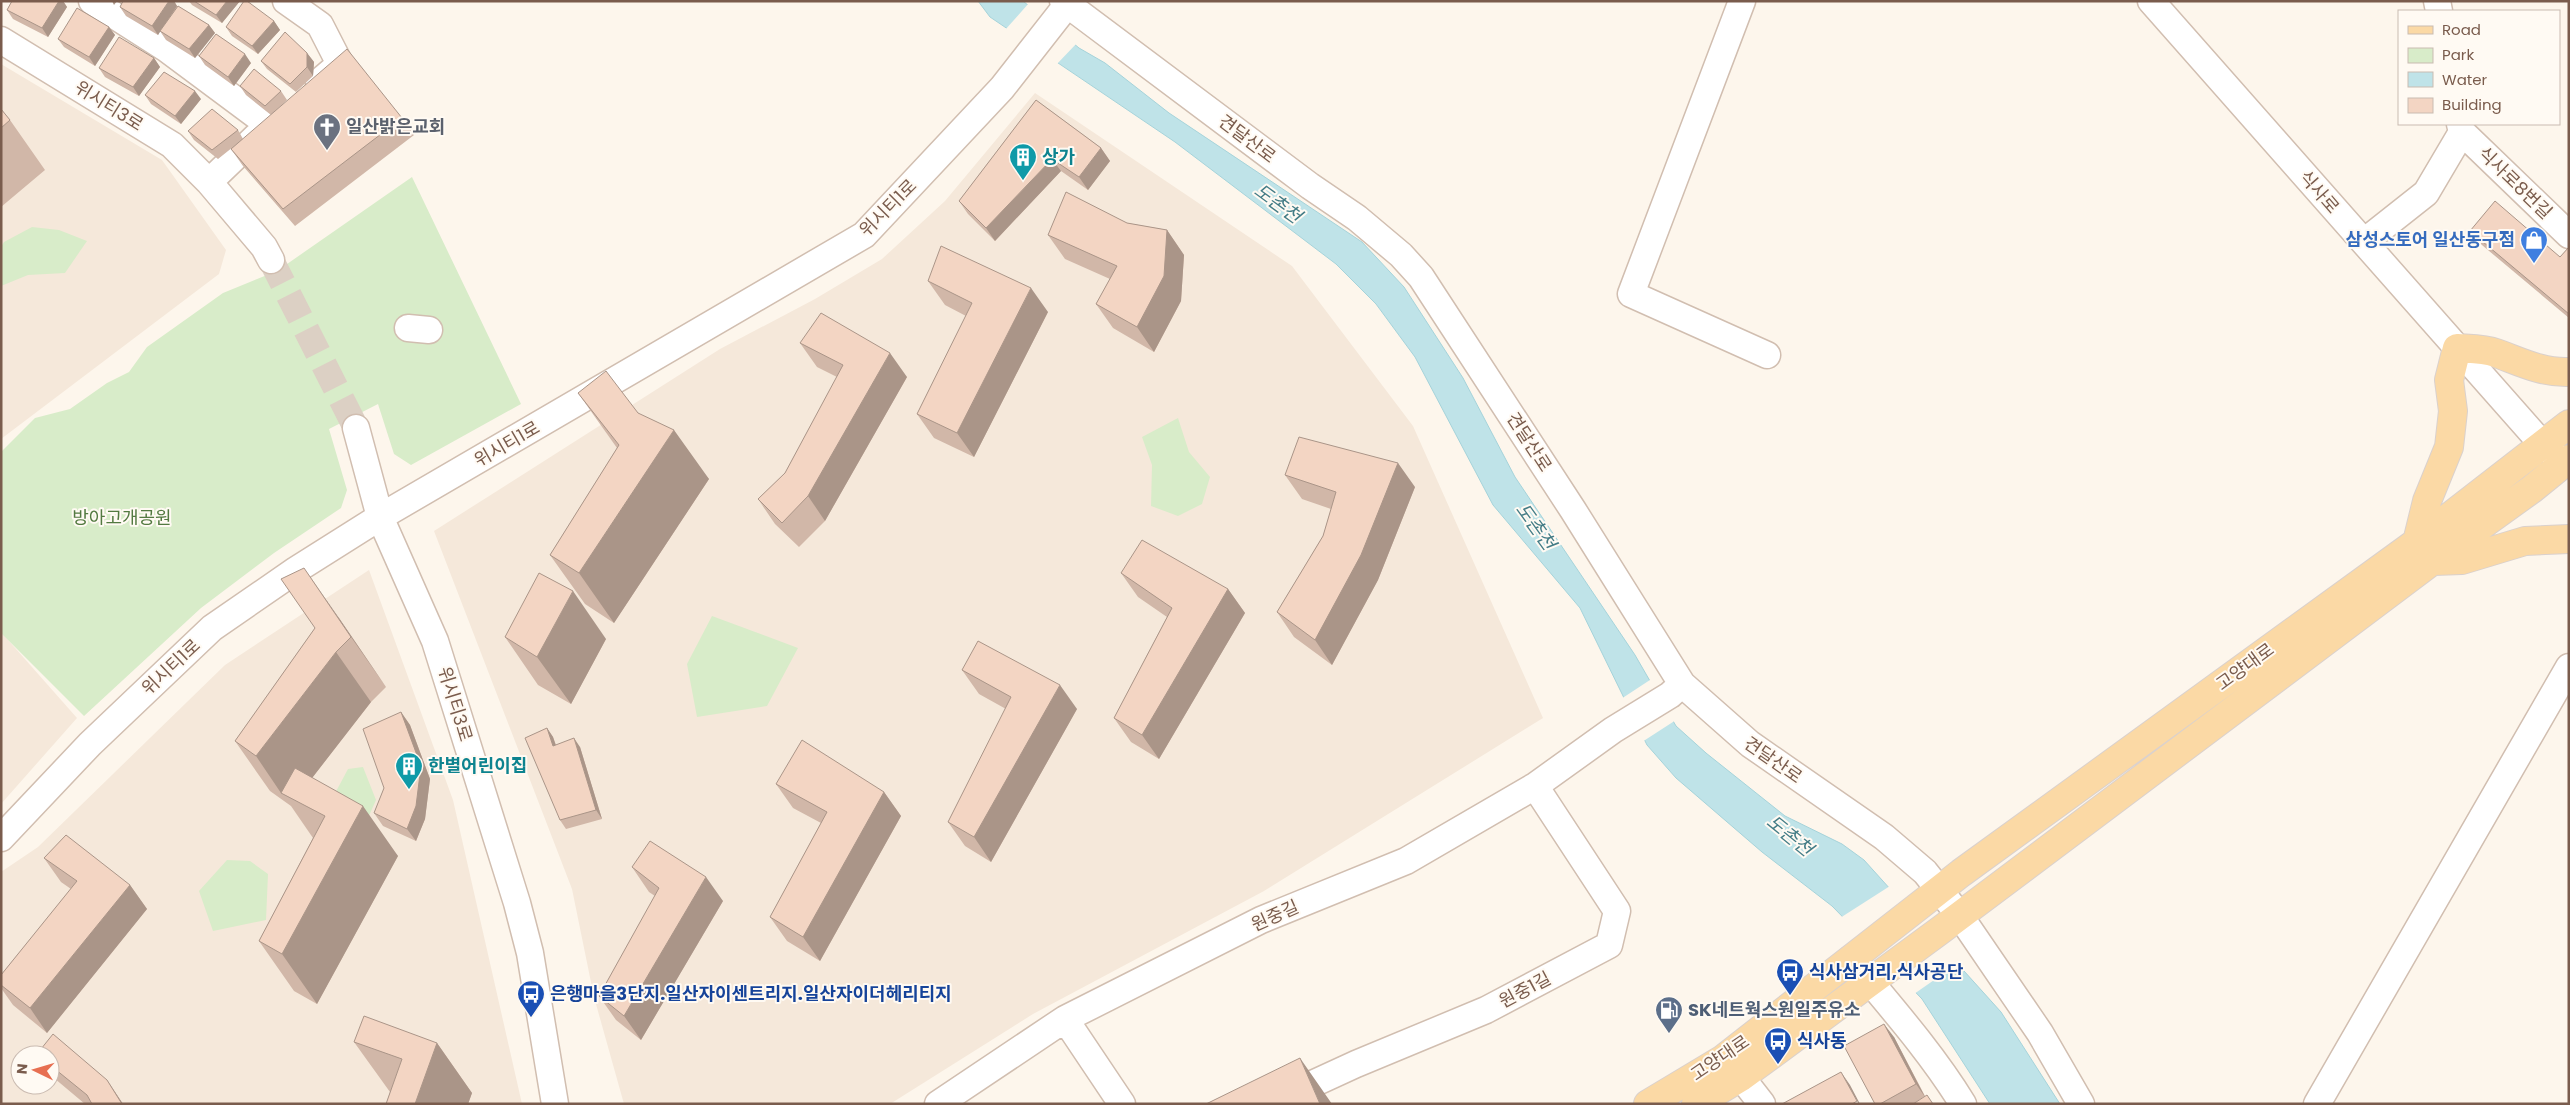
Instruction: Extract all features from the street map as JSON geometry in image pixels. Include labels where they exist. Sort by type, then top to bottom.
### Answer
[{"type":"main road","points":[[2569,372],[2547,371],[2528,366],[2495,352],[2457,348],[2449,380],[2453,411],[2449,447],[2427,501],[2425,552],[2462,560],[2525,541],[2569,539]]},
{"type":"main road","name":"고양대로","points":[[1696,1104],[1741,1078],[1951,922],[2425,552],[2543,445],[2569,424]]},
{"type":"main road","name":"고양대로","points":[[1648,1104],[1723,1059],[1930,898],[2425,552],[2532,489],[2567,464]]},
{"type":"street","points":[[92,1],[167,48],[269,125]]},
{"type":"street","points":[[209,182],[269,125],[340,64],[320,25],[286,1]]},
{"type":"street","points":[[1742,1],[1631,294],[1767,355]]},
{"type":"street","name":"식사로","points":[[2151,1],[2543,445],[2567,464]]},
{"type":"street","name":"위시티1로","points":[[1,838],[90,744],[212,628],[296,570],[380,517],[864,235],[1020,64],[1062,8]]},
{"type":"street","name":"견달산로","points":[[1062,8],[1357,218],[1401,255],[1421,277],[1573,510],[1676,690],[1750,744],[1857,817],[1906,855],[1930,898],[1951,922],[1975,940],[2040,1033],[2080,1104]]},
{"type":"street","name":"위시티3로","points":[[1,40],[172,145],[209,182],[264,247],[271,260]]},
{"type":"street","name":"식사로8번길","points":[[2364,242],[2426,193],[2461,128],[2569,235]]},
{"type":"street","name":"위시티3로","points":[[356,428],[380,517],[436,641],[515,896],[530,953],[555,1104]]},
{"type":"street","points":[[2317,1104],[2569,667]]},
{"type":"street","name":"원중길","points":[[938,1104],[1065,1019],[1261,920],[1406,861],[1535,786],[1613,730],[1676,690]]},
{"type":"street","name":"원중1길","points":[[1269,1104],[1356,1064],[1486,1010],[1609,945],[1617,911],[1535,786]]},
{"type":"street","points":[[1855,956],[1877,977],[1949,1080],[1963,1104]]},
{"type":"street","points":[[1065,1019],[1122,1104]]},
{"type":"street","name":"고양대로","points":[[1741,1078],[1762,1104]]},
{"type":"shaded area","points":[[1,64],[162,160],[226,250],[219,274],[1,439]]},
{"type":"shaded area","points":[[1035,93],[1292,266],[1413,426],[1543,718],[1264,891],[1033,1014],[890,1104],[624,1104],[594,997],[572,889],[434,531],[720,349],[815,299],[882,259],[945,201]]},
{"type":"shaded area","points":[[369,570],[453,800],[522,1104],[1,1104],[1,872],[38,847],[225,665]]},
{"type":"shaded area","points":[[1,632],[77,718],[1,804]]},
{"type":"green space","name":"방아고개공원","points":[[412,177],[521,404],[411,465],[394,454],[378,404],[329,429],[347,490],[341,508],[274,553],[201,608],[84,716],[1,633],[1,452],[35,418],[70,409],[107,383],[129,372],[147,347],[223,293],[277,271]]},
{"type":"green space","points":[[32,227],[59,230],[87,241],[65,273],[28,275],[1,286],[1,247],[4,242]]},
{"type":"green space","points":[[1178,418],[1189,452],[1210,477],[1202,504],[1178,516],[1151,506],[1152,465],[1142,437]]},
{"type":"green space","points":[[712,616],[798,648],[767,706],[697,717],[687,664]]},
{"type":"green space","points":[[363,767],[376,800],[368,818],[332,799],[348,769]]},
{"type":"green space","points":[[227,860],[250,861],[268,874],[266,920],[213,931],[199,891]]},
{"type":"water","name":"도촌천","points":[[978,1],[1023,1],[1079,48],[1105,63],[1169,113],[1362,242],[1404,287],[1463,378],[1515,477],[1635,655],[1676,726],[1706,753],[1785,816],[1842,844],[1864,860],[2001,1012],[2060,1104],[1990,1104],[1922,999],[1832,906],[1762,852],[1676,778],[1647,745],[1580,608],[1493,505],[1415,357],[1376,304],[1336,264],[1175,142],[990,17]]},
{"type":"pier","points":[[1029,3],[1077,43],[1056,65],[1005,30]]},
{"type":"pier","points":[[1653,678],[1676,720],[1642,742],[1621,699]]},
{"type":"pier","points":[[1890,886],[1960,962],[1914,994],[1840,918]]},
{"type":"building","points":[[12,1],[59,1],[42,28],[7,10]]},
{"type":"building","points":[[123,1],[169,1],[152,26],[120,7]]},
{"type":"building","points":[[194,1],[227,1],[216,15]]},
{"type":"building","points":[[244,1],[247,1],[274,21],[252,46],[226,27]]},
{"type":"building","points":[[178,6],[209,25],[189,49],[160,31]]},
{"type":"building","points":[[77,8],[109,27],[89,57],[58,39]]},
{"type":"building","points":[[285,32],[307,53],[307,67],[290,84],[261,61]]},
{"type":"building","points":[[216,34],[245,54],[228,77],[199,56]]},
{"type":"building","points":[[119,37],[154,58],[133,87],[99,68]]},
{"type":"building","name":"일산밝은교회","points":[[347,49],[402,118],[283,209],[231,149]]},
{"type":"building","points":[[254,69],[281,91],[265,106],[240,86]]},
{"type":"building","points":[[164,72],[195,91],[175,116],[145,95]]},
{"type":"building","name":"상가","points":[[1036,100],[1101,148],[1079,177],[1052,159],[986,228],[959,201]]},
{"type":"building","points":[[1,109],[10,120],[1,128]]},
{"type":"building","points":[[212,109],[238,130],[212,150],[188,131]]},
{"type":"building","points":[[1066,192],[1127,223],[1167,230],[1164,276],[1137,327],[1096,304],[1117,266],[1048,235]]},
{"type":"building","name":"삼성스토어 일산동구점","points":[[2495,201],[2560,257],[2569,247],[2569,314],[2470,231]]},
{"type":"building","points":[[941,246],[1031,288],[957,433],[917,414],[972,303],[928,281]]},
{"type":"building","points":[[821,313],[890,353],[808,496],[782,523],[758,499],[785,473],[843,365],[800,343]]},
{"type":"building","points":[[606,371],[638,413],[674,430],[579,573],[550,555],[619,445],[578,393]]},
{"type":"building","points":[[1299,437],[1398,463],[1361,555],[1315,640],[1277,612],[1323,536],[1336,492],[1285,475]]},
{"type":"building","points":[[1142,540],[1228,589],[1142,735],[1114,718],[1172,608],[1121,573]]},
{"type":"building","points":[[304,568],[351,637],[336,652],[256,756],[235,741],[315,628],[281,579]]},
{"type":"building","points":[[539,573],[573,591],[537,657],[505,637]]},
{"type":"building","points":[[978,641],[1060,685],[974,837],[948,822],[1011,697],[962,670]]},
{"type":"building","name":"한별어린이집","points":[[401,712],[421,766],[416,806],[407,829],[374,813],[384,788],[363,729]]},
{"type":"building","points":[[547,728],[553,746],[574,738],[596,810],[560,820],[525,738]]},
{"type":"building","points":[[802,740],[884,792],[803,937],[770,917],[827,812],[776,784]]},
{"type":"building","points":[[295,768],[363,806],[282,954],[259,941],[325,816],[281,793]]},
{"type":"building","points":[[66,835],[130,885],[30,1008],[1,985],[1,975],[77,881],[44,858]]},
{"type":"building","points":[[650,841],[706,877],[624,1016],[599,996],[659,888],[632,867]]},
{"type":"building","points":[[364,1016],[437,1043],[415,1104],[386,1104],[402,1059],[354,1042]]},
{"type":"building","points":[[1884,1024],[1916,1084],[1880,1104],[1875,1104],[1844,1046]]},
{"type":"building","points":[[53,1034],[107,1080],[122,1104],[92,1104],[87,1095],[60,1073],[60,1045],[44,1045]]},
{"type":"building","points":[[1300,1058],[1320,1104],[1206,1104]]},
{"type":"building","points":[[1841,1072],[1857,1101],[1852,1104],[1782,1104]]},
{"type":"building","points":[[1927,1095],[1933,1104],[1913,1104]]},
{"type":"tunnel","points":[[271,260],[356,428]]},
{"type":"place","name":"일산밝은교회","points":[[327,151]]},
{"type":"place","name":"상가","points":[[1023,181]]},
{"type":"place","name":"삼성스토어 일산동구점","points":[[2534,264]]},
{"type":"place","name":"한별어린이집","points":[[409,790]]},
{"type":"place","name":"식사삼거리,식사공단","points":[[1790,996]]},
{"type":"place","name":"은행마을3단지.일산자이센트리지.일산자이더헤리티지","points":[[531,1018]]},
{"type":"place","name":"SK네트웍스원일주유소","points":[[1669,1034]]},
{"type":"place","name":"식사동","points":[[1778,1065]]}]
